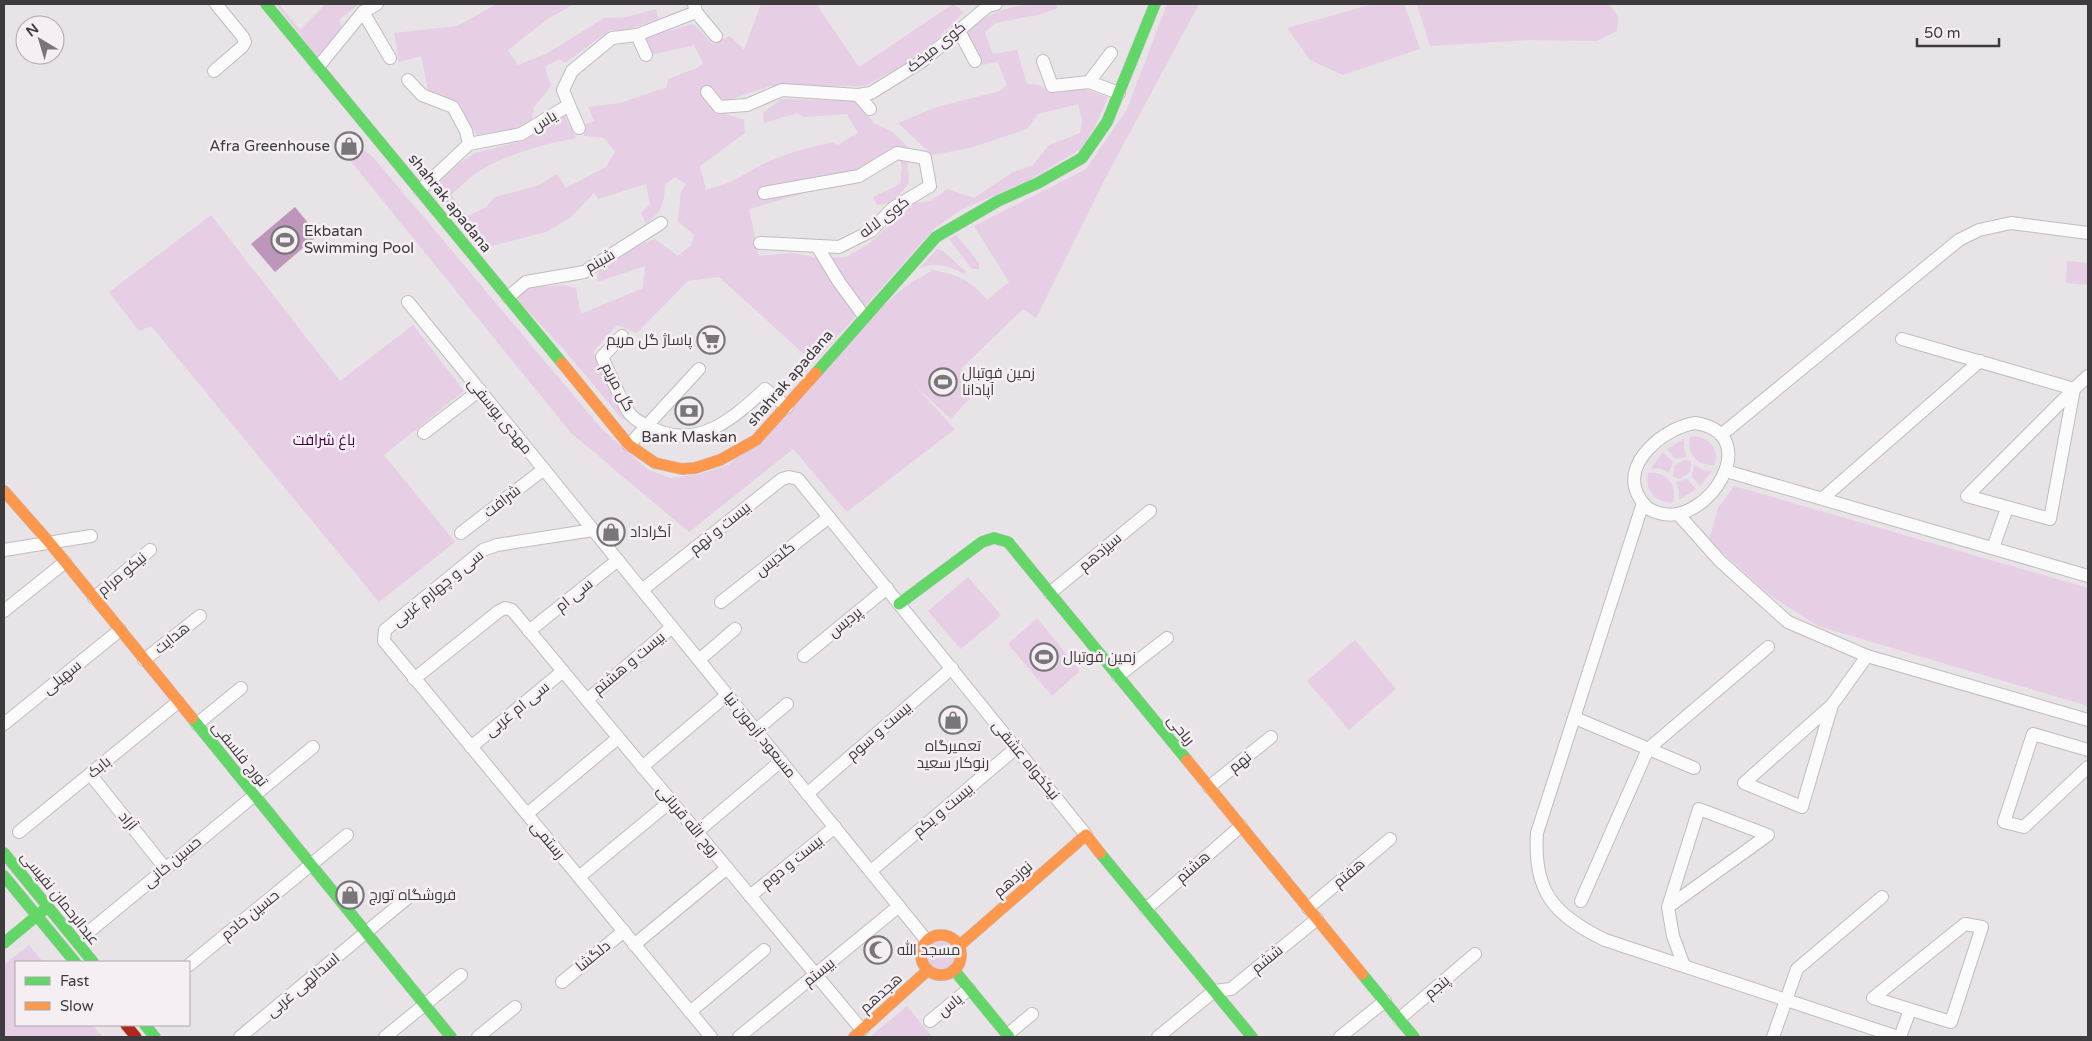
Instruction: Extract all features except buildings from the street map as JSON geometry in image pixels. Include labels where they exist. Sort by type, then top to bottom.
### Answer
[{"type":"street","points":[[214,70],[242,47],[245,42],[216,4]]},
{"type":"street","name":"shahrak apadana","points":[[266,4],[629,445],[653,462],[671,468],[692,469],[712,465],[756,440],[936,237],[998,201],[1038,183],[1082,158],[1107,122],[1155,4]]},
{"type":"street","points":[[318,67],[363,12],[377,4]]},
{"type":"street","name":"کوی میخک","points":[[707,92],[719,107],[747,106],[782,90],[858,95],[871,93],[924,60],[958,29],[988,6],[996,4]]},
{"type":"street","name":"یاس","points":[[469,144],[522,134],[570,105],[563,90],[572,71],[612,38],[637,35],[695,8],[716,36]]},
{"type":"street","points":[[363,12],[390,58]]},
{"type":"street","points":[[958,29],[974,61]]},
{"type":"street","points":[[637,35],[646,55]]},
{"type":"street","points":[[1089,82],[1111,53]]},
{"type":"street","points":[[1043,61],[1052,86],[1089,82],[1119,93]]},
{"type":"street","points":[[408,80],[422,95],[453,107],[466,131],[469,144],[420,190]]},
{"type":"street","points":[[858,95],[870,109]]},
{"type":"street","points":[[570,105],[579,128]]},
{"type":"street","name":"کوی لاله","points":[[760,244],[839,247],[871,231],[893,208],[930,186],[925,158],[898,152],[858,176],[764,193]]},
{"type":"street","name":"شبنم","points":[[508,297],[526,282],[584,272],[661,223]]},
{"type":"street","points":[[1721,435],[1959,240],[1979,230],[2011,224],[2088,233]]},
{"type":"street","points":[[817,246],[839,282],[864,316]]},
{"type":"street","name":"مهدی یوسفی","points":[[408,302],[593,530]]},
{"type":"street","name":"گل مریم","points":[[622,336],[602,357],[631,416],[664,434],[691,437],[716,428],[735,417],[765,389],[787,407]]},
{"type":"street","points":[[1902,339],[2074,389]]},
{"type":"street","points":[[1823,498],[1980,361]]},
{"type":"street","points":[[629,445],[699,369]]},
{"type":"street","points":[[2074,389],[2050,519],[1967,496],[2074,389],[2088,376]]},
{"type":"street","points":[[424,432],[480,390]]},
{"type":"street","points":[[1695,423],[1705,425],[1721,435],[1729,452],[1726,471],[1706,497],[1678,514],[1659,513],[1643,503],[1638,495],[1635,476],[1643,457],[1657,441],[1675,429],[1695,423]]},
{"type":"street","name":"شرافت","points":[[461,533],[544,469]]},
{"type":"street","points":[[1726,471],[2088,576]]},
{"type":"street","name":"بیست و نهم","points":[[642,590],[782,479],[792,477],[801,482]]},
{"type":"street","name":"نیکخواه عشقی","points":[[801,482],[1214,991],[1246,1035]]},
{"type":"street","name":"تورج فلسفی","points":[[4,491],[49,542],[451,1037]]},
{"type":"street","points":[[1643,503],[1537,833],[1536,853],[1540,876],[1554,907],[1577,926],[1605,940],[1786,1000],[1877,1034],[1899,1037],[1910,1010]]},
{"type":"street","points":[[1993,548],[2007,508]]},
{"type":"street","name":"سیزدهم","points":[[1050,594],[1150,510]]},
{"type":"street","points":[[1678,514],[1720,561],[1788,622],[1867,656],[2088,720]]},
{"type":"street","name":"گلدیس","points":[[721,602],[829,517]]},
{"type":"street","name":"مسعود آزمون نیا","points":[[593,530],[927,941]]},
{"type":"street","name":"سی و چهارم غربی","points":[[385,643],[385,630],[483,550],[498,545],[593,530]]},
{"type":"street","points":[[4,550],[91,536]]},
{"type":"street","name":"ریاحی","points":[[899,604],[982,542],[994,538],[1008,542],[1414,1037]]},
{"type":"street","name":"نیکو مرام","points":[[94,598],[150,550]]},
{"type":"street","name":"سی ام","points":[[529,631],[618,560]]},
{"type":"street","points":[[4,611],[64,562]]},
{"type":"street","name":"پردیس","points":[[804,656],[887,588]]},
{"type":"street","name":"روح الله قربانی","points":[[414,679],[499,611],[505,608],[514,612],[815,975],[858,1034]]},
{"type":"street","name":"هدایت","points":[[144,660],[200,616]]},
{"type":"street","name":"بیست و هشتم","points":[[587,700],[672,627]]},
{"type":"street","name":"سهیلی","points":[[4,724],[120,630]]},
{"type":"street","points":[[699,660],[735,630]]},
{"type":"street","points":[[1118,676],[1167,638]]},
{"type":"street","name":"رستمی","points":[[385,643],[711,1037]]},
{"type":"street","points":[[1581,900],[1648,748],[1768,647]]},
{"type":"street","points":[[1832,705],[1802,807],[1744,783],[1832,705],[1867,656]]},
{"type":"street","name":"بیست و سوم","points":[[807,794],[952,668]]},
{"type":"street","name":"سی ام غربی","points":[[471,746],[563,671]]},
{"type":"street","points":[[197,724],[241,688]]},
{"type":"street","points":[[642,767],[727,695]]},
{"type":"street","name":"بابک","points":[[19,832],[178,702]]},
{"type":"street","points":[[756,730],[787,704]]},
{"type":"street","points":[[1575,718],[1694,768]]},
{"type":"street","points":[[2088,750],[2032,734],[2004,822],[2024,827],[2088,767]]},
{"type":"street","name":"نهم","points":[[1208,786],[1271,737]]},
{"type":"street","points":[[527,814],[618,738]]},
{"type":"street","name":"حسین خانی","points":[[90,930],[314,746]]},
{"type":"street","name":"بیست و یکم","points":[[870,871],[1016,748]]},
{"type":"street","points":[[697,832],[781,761]]},
{"type":"street","name":"آزاد","points":[[90,774],[165,868]]},
{"type":"street","points":[[579,877],[671,801]]},
{"type":"street","points":[[1668,907],[1768,835],[1699,809],[1668,907],[1673,936],[1684,966]]},
{"type":"street","name":"هشتم","points":[[1146,909],[1241,826]]},
{"type":"street","name":"بیست و دوم","points":[[750,896],[835,827]]},
{"type":"street","name":"حسین خادم","points":[[190,963],[347,835]]},
{"type":"street","name":"نوزدهم","points":[[959,946],[1086,835]]},
{"type":"street","name":"هفتم","points":[[1308,908],[1390,839]]},
{"type":"street","name":"عبدالرحمان نفیسی","points":[[4,853],[92,961]]},
{"type":"street","points":[[634,944],[727,868]]},
{"type":"street","name":"عبدالرحمان نفیسی","points":[[4,876],[73,961]]},
{"type":"street","name":"اسدالهی غربی","points":[[240,1037],[411,895]]},
{"type":"street","points":[[1773,1037],[1797,968],[1882,897]]},
{"type":"street","name":"بیستم","points":[[739,1037],[899,906]]},
{"type":"street","points":[[4,943],[47,907]]},
{"type":"street","name":"ششم","points":[[1214,991],[1231,989],[1317,919]]},
{"type":"street","points":[[1965,924],[1982,927],[1951,1022],[1910,1010],[1873,998],[1965,924]]},
{"type":"street","name":"دلگشا","points":[[562,982],[624,932]]},
{"type":"street","points":[[944,935],[950,937],[959,946],[961,959],[954,970],[941,975],[928,970],[922,959],[923,946],[932,937],[944,935]]},
{"type":"street","points":[[690,1012],[764,950]]},
{"type":"street","name":"پنجم","points":[[1399,1019],[1476,954]]},
{"type":"street","name":"هجدهم","points":[[858,1034],[928,970]]},
{"type":"street","points":[[954,970],[1008,1036],[1032,1014]]},
{"type":"street","points":[[385,1037],[460,975]]},
{"type":"street","name":"یاس","points":[[930,1021],[969,989]]},
{"type":"street","points":[[1158,1037],[1214,991]]},
{"type":"street","points":[[1340,1037],[1385,1001]]},
{"type":"street","points":[[478,1037],[515,1007]]},
{"type":"street","points":[[127,1026],[136,1037]]},
{"type":"street","points":[[146,1026],[155,1037]]},
{"type":"green space","points":[[276,4],[279,4],[300,30],[326,4],[359,4],[339,20],[343,29],[319,59]]},
{"type":"green space","points":[[497,4],[575,4],[549,18],[508,50],[518,65],[546,54],[604,18],[627,17],[656,9],[659,19],[626,30],[610,30],[565,63],[559,59],[545,67],[551,86],[534,107],[531,122],[519,128],[477,135],[455,101],[428,90],[421,56],[399,62],[394,33],[457,26]]},
{"type":"green space","points":[[761,4],[818,4],[859,67],[953,4],[964,12],[930,46],[907,63],[865,86],[770,86],[726,101],[704,87],[706,100],[716,110],[744,120],[745,133],[700,166],[706,190],[731,182],[763,164],[793,152],[833,142],[838,145],[858,133],[847,114],[803,117],[798,113],[764,123],[763,113],[781,99],[856,101],[874,123],[893,132],[906,145],[909,183],[892,203],[877,205],[873,197],[900,184],[902,166],[899,156],[822,188],[749,209],[759,256],[792,253],[820,258],[846,257],[867,245],[915,203],[931,201],[947,189],[974,198],[1013,172],[1033,165],[1049,145],[1080,133],[1082,120],[1078,104],[1038,114],[1027,129],[970,148],[932,155],[898,123],[937,107],[1000,91],[1007,85],[998,62],[982,65],[966,30],[988,16],[1019,6],[1057,4],[1058,8],[1038,15],[995,23],[985,33],[993,54],[1017,50],[1027,84],[1039,85],[1052,93],[1084,89],[1108,97],[1095,127],[1081,149],[1029,180],[961,210],[936,227],[803,375],[794,368],[806,356],[719,277],[688,281],[637,333],[617,325],[593,352],[628,419],[622,419],[565,351],[516,298],[530,287],[564,285],[576,288],[581,314],[643,288],[645,266],[597,282],[598,270],[641,244],[655,239],[678,256],[691,245],[694,235],[678,221],[681,192],[686,184],[675,177],[665,185],[661,207],[656,215],[646,224],[641,213],[650,204],[646,184],[598,199],[594,193],[570,218],[546,232],[483,248],[434,187],[458,164],[475,153],[523,141],[565,116],[576,138],[537,147],[498,161],[472,176],[451,195],[467,216],[485,208],[495,197],[537,186],[557,174],[566,188],[606,167],[615,152],[604,138],[584,136],[584,125],[594,121],[588,107],[620,103],[667,87],[668,79],[697,68],[703,63],[694,45],[651,55],[644,38],[693,24],[713,44],[730,36],[744,50]]},
{"type":"green space","points":[[1167,4],[1199,4],[1108,173],[1036,318],[1023,309],[961,369],[980,387],[951,419],[914,385],[955,429],[847,512],[793,449],[689,532],[571,433],[341,149],[354,142],[373,157],[601,428],[647,469],[671,478],[699,474],[729,465],[875,313],[906,286],[933,270],[963,279],[976,288],[987,300],[1009,282],[974,226],[1086,169],[1127,109]]},
{"type":"green space","points":[[1373,4],[1404,4],[1420,49],[1343,75],[1310,60],[1287,28]]},
{"type":"green space","points":[[1417,4],[1609,4],[1618,16],[1617,31],[1597,41],[1529,40],[1430,46]]},
{"type":"green space","name":"باغ شرافت","points":[[211,215],[340,381],[413,325],[464,391],[384,455],[455,542],[379,602],[151,326],[139,331],[109,292]]},
{"type":"green space","points":[[956,235],[979,263],[979,269],[972,269],[949,239]]},
{"type":"green space","points":[[937,249],[943,251],[966,272],[964,274],[941,265],[931,265],[919,269]]},
{"type":"green space","points":[[2067,261],[2088,263],[2088,285],[2066,283]]},
{"type":"green space","points":[[1690,437],[1702,438],[1711,444],[1716,453],[1715,465],[1703,464],[1695,458],[1690,448]]},
{"type":"green space","points":[[1684,439],[1687,457],[1676,459],[1667,449]]},
{"type":"green space","points":[[1663,452],[1673,462],[1669,473],[1661,469],[1651,468]]},
{"type":"green space","points":[[1684,460],[1691,461],[1690,472],[1680,479],[1673,477],[1674,466]]},
{"type":"green space","points":[[1695,465],[1703,470],[1712,471],[1700,486],[1691,476]]},
{"type":"green space","points":[[1648,473],[1660,474],[1669,480],[1674,490],[1673,502],[1661,501],[1653,495],[1648,485]]},
{"type":"green space","points":[[1687,479],[1696,489],[1679,500],[1679,490],[1676,482]]},
{"type":"green space","points":[[1734,486],[2088,588],[2088,706],[1818,626],[1768,594],[1709,540],[1718,508]]},
{"type":"green space","points":[[968,577],[1001,615],[961,649],[928,611]]},
{"type":"green space","name":"زمین فوتبال","points":[[1037,618],[1080,671],[1052,696],[1008,644]]},
{"type":"green space","points":[[1355,640],[1396,689],[1349,730],[1307,681]]},
{"type":"green space","points":[[941,941],[951,945],[955,955],[951,965],[941,969],[931,965],[927,955],[931,945]]},
{"type":"green space","points":[[29,945],[42,961],[15,961],[15,1026],[94,1026],[103,1037],[4,1037],[4,965]]},
{"type":"green space","points":[[907,1006],[932,1037],[870,1037]]},
{"type":"shaded area","name":"Ekbatan Swimming Pool","points":[[295,207],[318,235],[275,272],[251,244]]},
{"type":"traffic: fast","points":[[266,4],[562,363]]},
{"type":"traffic: fast","points":[[816,373],[936,237],[998,201],[1038,183],[1082,158],[1107,122],[1155,4]]},
{"type":"traffic: fast","points":[[899,604],[982,542],[994,538],[1008,542],[1187,760]]},
{"type":"traffic: fast","points":[[192,718],[451,1037]]},
{"type":"traffic: fast","points":[[4,853],[92,961]]},
{"type":"traffic: fast","points":[[1100,853],[1252,1037]]},
{"type":"traffic: fast","points":[[4,876],[74,961]]},
{"type":"traffic: fast","points":[[4,943],[45,909]]},
{"type":"traffic: fast","points":[[954,970],[1009,1037]]},
{"type":"traffic: fast","points":[[1362,974],[1414,1037]]},
{"type":"traffic: fast","points":[[146,1026],[155,1037]]},
{"type":"traffic: slow","points":[[562,363],[629,445],[655,463],[682,469],[695,468],[720,460],[756,440],[816,373]]},
{"type":"traffic: slow","points":[[4,491],[49,542],[192,718]]},
{"type":"traffic: slow","points":[[1187,760],[1362,974]]},
{"type":"traffic: slow","points":[[959,946],[1086,835],[1100,853]]},
{"type":"traffic: slow","points":[[941,935],[955,941],[961,955],[955,969],[941,975],[927,969],[921,955],[927,941],[941,935]]},
{"type":"traffic: slow","points":[[854,1037],[928,970]]},
{"type":"traffic: jam","points":[[127,1026],[136,1037]]},
{"type":"place","name":"Afra Greenhouse","points":[[349,146]]},
{"type":"place","name":"Ekbatan Swimming Pool","points":[[285,240]]},
{"type":"place","name":"پاساژ گل مریم","points":[[711,340]]},
{"type":"place","name":"زمین فوتبال آپادانا","points":[[943,382]]},
{"type":"place","name":"Bank Maskan","points":[[689,411]]},
{"type":"place","name":"آگراداد","points":[[611,532]]},
{"type":"place","name":"زمین فوتبال","points":[[1044,657]]},
{"type":"place","name":"تعمیرگاه رنوکار سعید","points":[[953,720]]},
{"type":"place","name":"فروشگاه تورج","points":[[350,895]]},
{"type":"place","name":"مسجد الله","points":[[878,950]]}]
